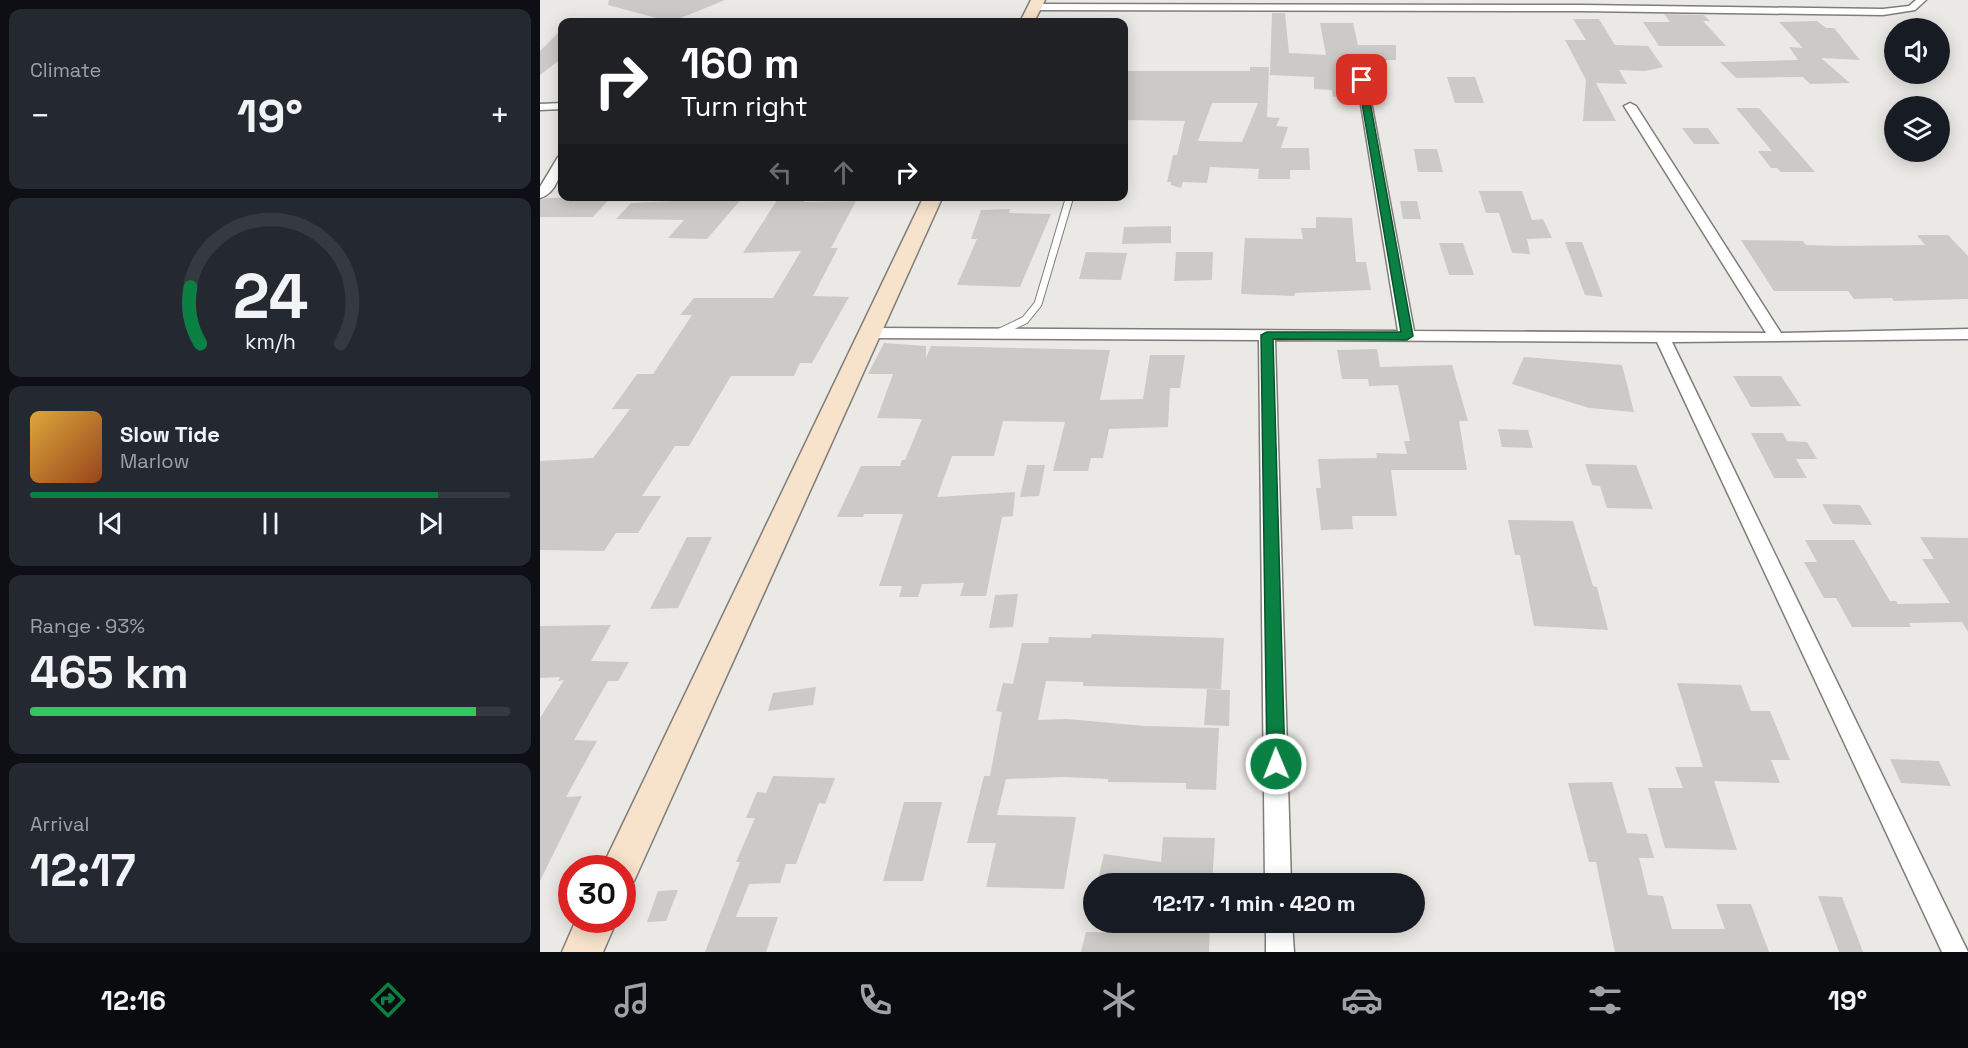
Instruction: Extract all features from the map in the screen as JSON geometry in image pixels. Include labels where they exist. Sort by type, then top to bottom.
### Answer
[{"type":"street","points":[[1029,18],[1036,4],[1579,4],[1883,12],[1912,8],[1921,0]]},
{"type":"street","points":[[1362,80],[1407,336]]},
{"type":"street","points":[[544,107],[558,98]]},
{"type":"street","points":[[1630,106],[1777,338]]},
{"type":"street","points":[[540,194],[550,184],[558,168]]},
{"type":"street","points":[[627,855],[932,201]]},
{"type":"street","points":[[871,333],[1777,338],[1968,334]]},
{"type":"street","points":[[1267,335],[1278,873]]},
{"type":"street","points":[[1662,337],[1956,952]]},
{"type":"street","points":[[582,952],[591,933]]},
{"type":"street","points":[[1279,933],[1280,952]]},
{"type":"lane","points":[[995,334],[1025,320],[1038,304],[1069,201]]},
{"type":"building","points":[[609,0],[725,0],[681,18],[656,18],[608,5]]},
{"type":"building","points":[[1272,13],[1285,13],[1289,53],[1326,55],[1320,23],[1353,23],[1358,45],[1396,45],[1396,60],[1342,61],[1346,95],[1333,97],[1332,90],[1314,89],[1314,77],[1270,75]]},
{"type":"building","points":[[1664,14],[1704,15],[1710,21],[1703,21],[1726,46],[1659,46],[1643,22],[1670,22]]},
{"type":"building","points":[[1573,19],[1599,19],[1615,45],[1648,46],[1663,67],[1645,71],[1619,70],[1627,84],[1596,83],[1616,121],[1583,121],[1586,80],[1565,40],[1586,40]]},
{"type":"building","points":[[1817,21],[1826,28],[1834,28],[1860,60],[1821,58],[1850,83],[1810,84],[1803,77],[1736,78],[1720,62],[1798,60],[1789,47],[1803,48],[1779,22]]},
{"type":"building","points":[[558,33],[558,61],[540,75],[540,51]]},
{"type":"building","points":[[1250,67],[1269,67],[1267,117],[1280,118],[1276,126],[1288,127],[1281,148],[1309,148],[1310,170],[1290,170],[1290,179],[1258,179],[1259,169],[1210,167],[1207,183],[1183,182],[1181,188],[1171,185],[1171,182],[1167,182],[1173,155],[1177,155],[1185,121],[1128,120],[1128,71],[1250,71]],"holes":[[[1212,103],[1258,103],[1242,142],[1198,141]]]},
{"type":"building","points":[[1447,77],[1475,77],[1484,103],[1455,103]]},
{"type":"building","points":[[1736,108],[1759,108],[1815,172],[1781,172],[1777,168],[1771,168],[1758,151],[1772,151]]},
{"type":"building","points":[[1682,128],[1708,128],[1720,144],[1694,144]]},
{"type":"building","points":[[1414,149],[1437,149],[1443,172],[1418,172]]},
{"type":"building","points":[[1479,191],[1522,191],[1532,220],[1543,219],[1552,238],[1527,239],[1530,254],[1512,253],[1499,213],[1486,213]]},
{"type":"building","points":[[558,198],[558,201],[607,201],[593,217],[540,217],[540,200]]},
{"type":"building","points":[[740,201],[707,239],[668,238],[684,220],[616,219],[631,203]]},
{"type":"building","points":[[776,201],[856,201],[831,248],[838,248],[813,296],[849,297],[812,363],[800,363],[794,376],[731,376],[689,446],[675,446],[642,496],[661,496],[638,533],[616,533],[604,551],[540,550],[540,461],[593,458],[630,409],[612,409],[637,374],[653,374],[692,315],[680,315],[694,298],[773,298],[801,251],[743,253]]},
{"type":"building","points":[[1400,201],[1417,201],[1421,219],[1403,219]]},
{"type":"building","points":[[1010,209],[1009,213],[1051,214],[1020,287],[957,285],[977,239],[971,239],[981,210]]},
{"type":"building","points":[[1316,217],[1352,218],[1356,262],[1366,262],[1371,290],[1295,293],[1294,296],[1241,294],[1245,238],[1303,239],[1301,228],[1316,228]]},
{"type":"building","points":[[1171,226],[1171,243],[1122,244],[1124,227]]},
{"type":"building","points":[[1917,235],[1948,235],[1968,256],[1968,299],[1894,301],[1892,298],[1854,299],[1848,291],[1774,291],[1741,240],[1803,241],[1806,245],[1840,246],[1925,245]]},
{"type":"building","points":[[1565,242],[1582,242],[1603,297],[1585,295]]},
{"type":"building","points":[[1439,243],[1463,243],[1474,275],[1449,275]]},
{"type":"building","points":[[1086,252],[1127,253],[1121,280],[1079,279]]},
{"type":"building","points":[[1176,252],[1213,252],[1212,280],[1174,281]]},
{"type":"building","points":[[884,343],[926,346],[926,358],[931,346],[1110,350],[1100,400],[1143,399],[1150,355],[1185,355],[1180,388],[1170,388],[1168,427],[1109,429],[1103,458],[1091,458],[1088,471],[1053,471],[1065,422],[1003,421],[994,456],[952,456],[937,497],[1015,492],[1013,516],[1002,517],[986,596],[960,596],[964,583],[922,584],[918,597],[899,597],[902,586],[879,586],[903,514],[837,517],[861,466],[900,466],[902,460],[905,460],[922,419],[877,418],[893,374],[868,374]]},
{"type":"building","points":[[1377,349],[1380,367],[1452,365],[1468,421],[1459,421],[1467,470],[1391,470],[1397,516],[1352,516],[1353,529],[1321,530],[1316,488],[1321,488],[1318,459],[1377,458],[1376,453],[1407,454],[1404,441],[1410,441],[1398,385],[1369,386],[1368,379],[1342,379],[1337,350]]},
{"type":"building","points":[[1524,357],[1622,365],[1634,412],[1589,408],[1512,384]]},
{"type":"building","points":[[1733,376],[1781,376],[1801,406],[1751,407]]},
{"type":"building","points":[[1498,429],[1528,430],[1533,448],[1502,447]]},
{"type":"building","points":[[1751,433],[1783,433],[1787,441],[1807,442],[1817,459],[1796,459],[1807,478],[1774,478]]},
{"type":"building","points":[[1585,464],[1636,465],[1653,509],[1607,508],[1600,486],[1592,485]]},
{"type":"building","points":[[1027,465],[1045,465],[1039,496],[1020,497]]},
{"type":"building","points":[[1822,504],[1860,505],[1872,525],[1833,524]]},
{"type":"building","points":[[1508,520],[1573,521],[1593,586],[1597,587],[1608,630],[1534,626],[1520,555],[1515,555]]},
{"type":"building","points":[[687,537],[712,537],[678,608],[650,609]]},
{"type":"building","points":[[1920,537],[1968,538],[1968,632],[1962,622],[1909,623],[1911,627],[1852,627],[1836,598],[1824,598],[1804,562],[1817,562],[1805,540],[1854,540],[1890,601],[1896,601],[1898,604],[1950,603],[1922,559],[1934,559]]},
{"type":"building","points":[[1018,594],[1013,627],[989,628],[995,595]]},
{"type":"building","points":[[611,625],[591,661],[629,662],[618,681],[608,681],[574,740],[597,741],[566,797],[582,796],[540,881],[540,718],[564,680],[558,681],[560,677],[540,678],[540,626]]},
{"type":"building","points":[[1092,634],[1224,638],[1221,689],[1083,686],[1083,682],[1046,681],[1038,720],[1067,719],[1145,726],[1219,728],[1216,790],[1186,789],[1186,783],[1108,782],[1108,779],[1064,777],[1006,779],[997,815],[1076,817],[1064,889],[986,887],[996,843],[967,843],[984,776],[990,776],[1002,712],[996,711],[1003,683],[1013,684],[1022,643],[1048,643],[1049,637],[1091,638]]},
{"type":"building","points":[[1677,683],[1741,685],[1751,711],[1770,711],[1790,760],[1771,760],[1780,783],[1714,781],[1737,850],[1665,848],[1648,788],[1683,788],[1675,767],[1703,767]]},
{"type":"building","points":[[816,687],[813,705],[768,711],[773,693]]},
{"type":"building","points":[[1207,689],[1230,690],[1229,726],[1204,725]]},
{"type":"building","points":[[1890,759],[1939,761],[1951,786],[1901,783]]},
{"type":"building","points":[[773,776],[835,778],[825,804],[819,803],[796,864],[786,864],[780,883],[749,884],[736,917],[778,917],[766,952],[705,952],[740,862],[736,862],[755,818],[746,818],[757,792],[766,793]]},
{"type":"building","points":[[1612,782],[1627,833],[1647,834],[1654,858],[1639,858],[1648,895],[1663,896],[1672,929],[1725,929],[1716,904],[1751,904],[1769,952],[1615,952],[1596,862],[1589,862],[1568,783]]},
{"type":"building","points":[[904,802],[942,802],[923,881],[883,881]]},
{"type":"building","points":[[1163,837],[1215,838],[1213,873],[1100,873],[1104,854],[1161,862]]},
{"type":"building","points":[[678,890],[666,921],[647,922],[658,891]]},
{"type":"building","points":[[1818,896],[1842,897],[1863,952],[1839,952]]},
{"type":"building","points":[[1086,933],[1210,933],[1209,952],[1081,952]]},
{"type":"route","points":[[1276,764],[1267,335],[1407,336],[1362,80]]}]
